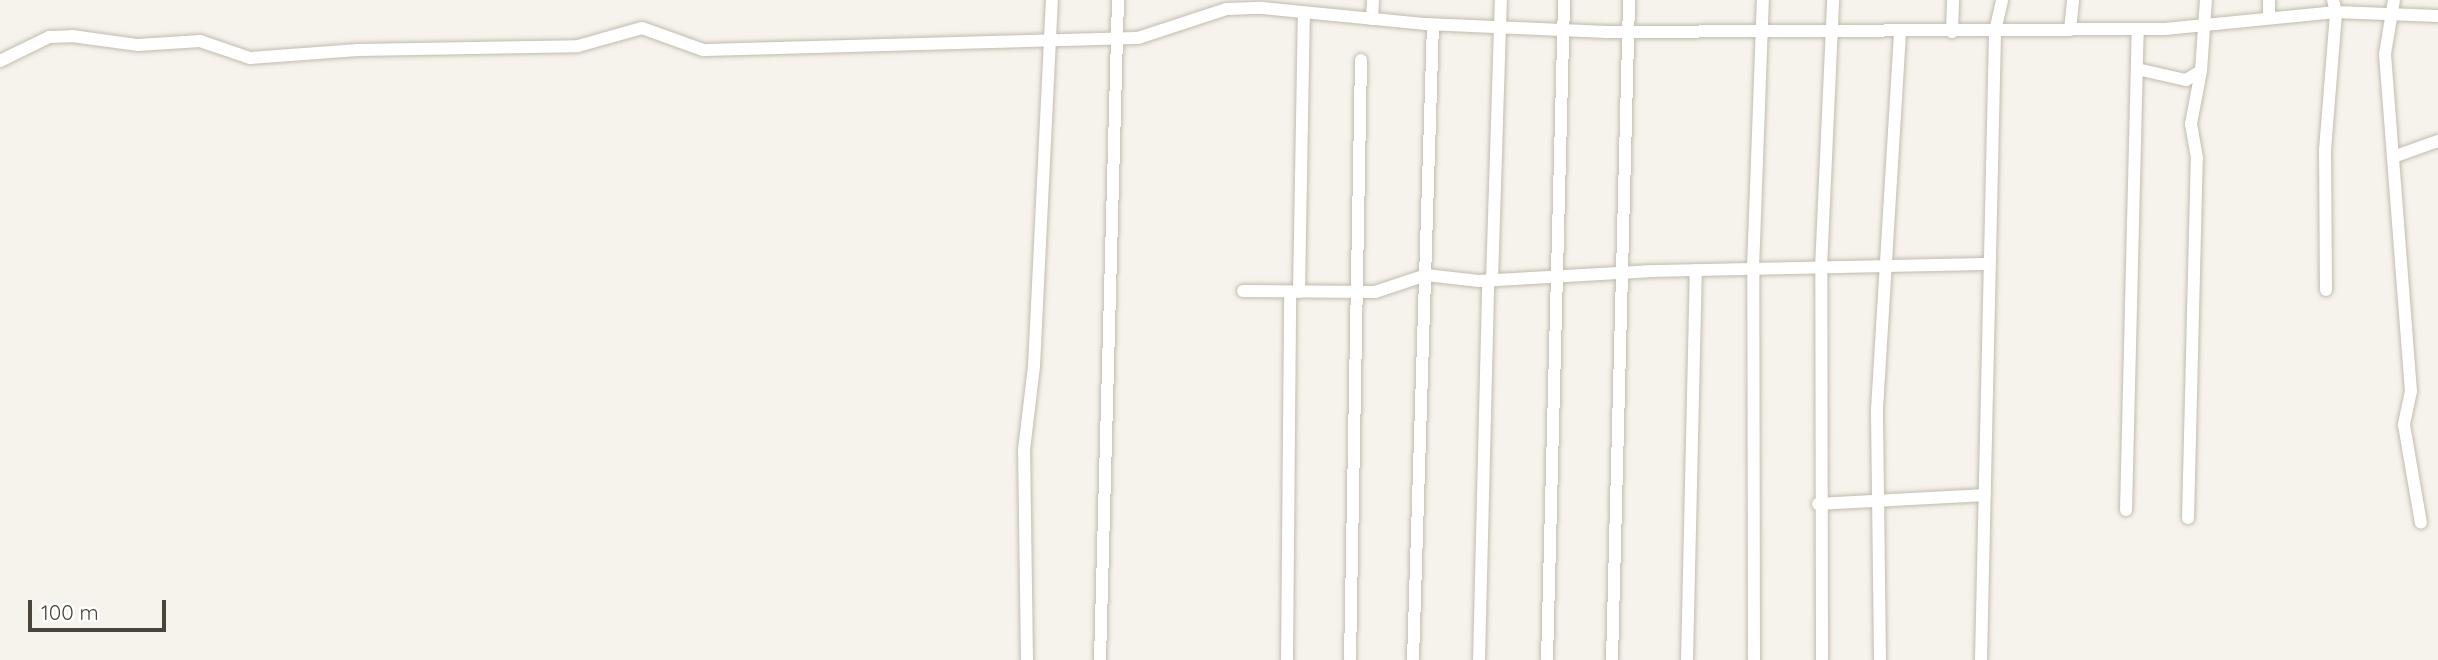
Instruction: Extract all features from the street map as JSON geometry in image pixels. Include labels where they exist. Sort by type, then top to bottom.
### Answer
[{"type":"street","points":[[1027,660],[1024,450],[1034,366],[1052,0]]},
{"type":"street","points":[[1100,660],[1118,0]]},
{"type":"street","points":[[1286,660],[1294,292],[1308,13],[1313,0]]},
{"type":"street","points":[[1372,19],[1373,0]]},
{"type":"street","points":[[1479,660],[1501,0]]},
{"type":"street","points":[[1547,660],[1564,0]]},
{"type":"street","points":[[1612,660],[1624,273],[1626,31],[1629,0]]},
{"type":"street","points":[[1754,660],[1753,269],[1763,0]]},
{"type":"street","points":[[1822,660],[1818,505],[1821,268],[1833,0]]},
{"type":"street","points":[[1952,32],[1953,0]]},
{"type":"street","points":[[1981,660],[1995,32],[2002,0]]},
{"type":"street","points":[[2070,30],[2073,0]]},
{"type":"street","points":[[2188,518],[2197,158],[2191,124],[2201,71],[2206,0]]},
{"type":"street","points":[[2269,0],[2269,19]]},
{"type":"street","points":[[2394,0],[2385,54],[2411,391],[2404,425],[2421,523]]},
{"type":"street","points":[[0,61],[49,37],[72,36],[138,45],[200,41],[250,58],[358,50],[578,46],[642,28],[703,50],[1138,38],[1246,4],[1433,25],[1626,31],[1831,27],[1900,32],[2206,28],[2335,6],[2393,14],[2438,16]]},
{"type":"street","points":[[2326,290],[2325,150],[2335,6]]},
{"type":"street","points":[[1413,660],[1433,25]]},
{"type":"street","points":[[2126,510],[2138,29]]},
{"type":"street","points":[[1880,660],[1877,409],[1900,32]]},
{"type":"street","points":[[1350,660],[1361,60]]},
{"type":"street","points":[[2137,69],[2186,80],[2201,71]]},
{"type":"street","points":[[2393,157],[2438,141]]},
{"type":"street","points":[[1243,291],[1375,292],[1426,275],[1490,281],[1696,270],[1989,264]]},
{"type":"street","points":[[1687,660],[1696,270]]},
{"type":"street","points":[[1818,505],[1985,495]]}]
